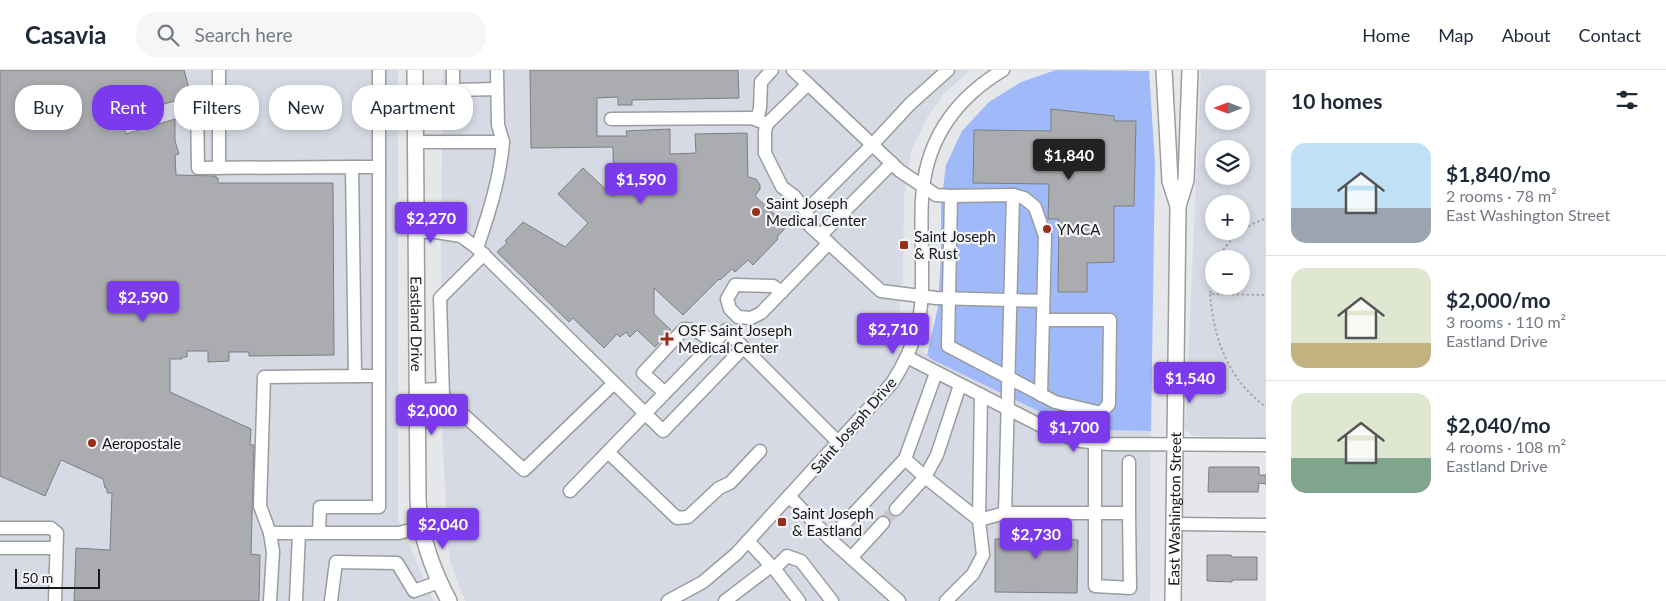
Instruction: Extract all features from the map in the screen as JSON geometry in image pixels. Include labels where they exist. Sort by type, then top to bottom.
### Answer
[{"type":"main road","name":"Eastland Drive","points":[[415,70],[418,499],[421,527],[428,552],[439,582],[449,601]]},
{"type":"main road","name":"East Washington Street","points":[[1164,70],[1170,181],[1178,206]]},
{"type":"main road","name":"East Washington Street","points":[[1173,601],[1178,206],[1186,180],[1190,70]]},
{"type":"street","points":[[219,70],[219,85]]},
{"type":"street","points":[[320,532],[320,507],[379,507],[380,70]]},
{"type":"street","points":[[453,70],[453,90],[497,89]]},
{"type":"street","points":[[497,70],[498,125],[503,142],[491,207],[480,251],[440,298],[443,396],[524,470],[614,383]]},
{"type":"street","points":[[772,70],[761,82],[760,108],[765,131],[765,153],[782,187],[794,196],[806,211],[810,226],[881,291],[949,299],[1043,301]]},
{"type":"street","points":[[806,211],[910,104],[948,70]]},
{"type":"street","name":"Saint Joseph Drive","points":[[676,599],[715,573],[748,541],[892,383],[907,357],[918,327],[921,296],[923,187],[934,145],[955,110],[978,86],[1003,70]]},
{"type":"street","points":[[762,122],[803,76],[892,164],[936,195],[1013,195],[1024,198],[1035,207],[1045,236],[1041,395]]},
{"type":"street","points":[[611,120],[752,118],[762,122]]},
{"type":"street","points":[[197,130],[198,168],[379,167]]},
{"type":"street","points":[[219,130],[219,168]]},
{"type":"street","points":[[415,142],[503,142]]},
{"type":"street","points":[[782,292],[825,239],[892,164]]},
{"type":"street","points":[[352,167],[355,376]]},
{"type":"street","points":[[1005,512],[1013,195]]},
{"type":"street","points":[[951,196],[948,346],[1056,402],[1101,414]]},
{"type":"street","points":[[416,232],[436,232],[461,236],[480,251],[663,431],[743,348]]},
{"type":"street","points":[[1043,320],[1110,320],[1109,404],[1101,414],[1096,443],[1095,586],[1130,588],[1130,462]]},
{"type":"street","points":[[665,393],[643,373],[684,330],[697,331],[714,342]]},
{"type":"street","points":[[570,491],[726,330],[839,443]]},
{"type":"street","points":[[907,357],[1055,434],[1081,442],[1109,444],[1266,445]]},
{"type":"street","points":[[830,539],[905,459],[936,373]]},
{"type":"street","points":[[270,601],[273,552],[270,532],[260,506],[264,377],[379,376]]},
{"type":"street","points":[[896,509],[925,477],[937,455],[960,385]]},
{"type":"street","points":[[416,390],[442,389]]},
{"type":"street","points":[[946,601],[973,574],[983,554],[979,520],[981,395]]},
{"type":"street","points":[[608,452],[677,518],[688,517],[719,488],[730,484],[760,451]]},
{"type":"street","points":[[905,459],[979,520]]},
{"type":"street","points":[[789,496],[830,539],[899,601]]},
{"type":"street","points":[[979,520],[1005,512],[1130,513]]},
{"type":"street","points":[[851,558],[883,523]]},
{"type":"street","points":[[1174,524],[1266,525]]},
{"type":"street","points":[[270,532],[399,532],[421,527]]},
{"type":"street","points":[[55,601],[57,532],[51,528],[2,528],[2,548],[56,548]]},
{"type":"street","points":[[296,601],[299,532]]},
{"type":"street","points":[[748,541],[799,601]]},
{"type":"street","points":[[725,601],[787,556],[800,561],[832,601]]},
{"type":"street","points":[[331,601],[336,562],[397,563],[414,592],[439,582]]},
{"type":"path","points":[[1223,250],[1250,225],[1266,219]]},
{"type":"path","points":[[1210,295],[1212,319],[1218,341],[1227,361],[1243,385],[1266,407]]},
{"type":"path","points":[[1250,295],[1266,295]]},
{"type":"shaded area","points":[[0,70],[398,70],[398,85],[352,85],[352,130],[398,130],[398,520],[434,601],[0,601]]},
{"type":"shaded area","name":"OSF Saint Joseph Medical Center","points":[[443,70],[970,70],[943,95],[928,116],[911,151],[904,197],[903,276],[898,326],[889,351],[921,350],[931,359],[1067,425],[1104,430],[1151,431],[1150,601],[466,601],[459,587],[449,556],[441,415],[442,130],[473,130],[473,85],[443,85]]},
{"type":"shaded area","name":"YMCA","points":[[1056,70],[1149,71],[1155,163],[1151,431],[1104,430],[1067,425],[931,359],[927,355],[938,307],[941,204],[946,165],[962,131],[989,102],[1021,82]]},
{"type":"shaded area","points":[[1201,70],[1266,70],[1266,437],[1195,436],[1185,429]]},
{"type":"building","points":[[0,70],[184,70],[188,85],[174,85],[174,101],[164,104],[164,85],[92,85],[92,130],[125,130],[126,134],[139,130],[164,130],[164,122],[174,119],[175,141],[179,154],[175,155],[176,175],[216,176],[218,183],[333,183],[334,355],[249,356],[249,352],[229,352],[229,361],[208,362],[208,351],[187,351],[187,357],[170,359],[170,392],[251,429],[250,445],[254,445],[251,554],[260,555],[259,601],[74,601],[76,548],[110,550],[112,493],[107,493],[103,479],[61,460],[45,496],[0,476]]},
{"type":"building","points":[[530,70],[738,70],[739,98],[632,100],[632,105],[618,105],[618,97],[597,98],[597,136],[627,136],[626,131],[670,129],[670,154],[696,153],[695,134],[747,133],[748,177],[756,179],[760,185],[760,189],[755,196],[787,226],[777,237],[778,239],[753,265],[748,260],[735,272],[732,269],[719,279],[683,315],[654,288],[654,314],[671,330],[655,347],[637,330],[630,337],[626,332],[620,337],[617,334],[604,348],[573,318],[569,322],[497,252],[507,243],[505,241],[523,222],[565,247],[588,223],[558,194],[583,168],[614,197],[613,147],[531,148]]},
{"type":"building","points":[[1051,109],[1114,116],[1114,121],[1136,121],[1134,206],[1114,206],[1114,262],[1087,263],[1087,292],[1058,292],[1059,219],[1048,219],[1049,184],[973,183],[974,130],[1051,131]]},
{"type":"building","points":[[1209,467],[1259,467],[1259,475],[1266,475],[1266,484],[1259,483],[1258,492],[1208,492]]},
{"type":"building","points":[[1024,522],[1062,523],[1061,539],[1078,540],[1077,593],[995,592],[995,539],[1008,539],[1008,526],[1024,526]]},
{"type":"building","points":[[1207,555],[1257,557],[1257,580],[1207,581]]},
{"type":"tunnel","points":[[883,523],[896,509]]},
{"type":"place","name":"Saint Joseph Medical Center","points":[[756,212]]},
{"type":"place","name":"YMCA","points":[[1047,229]]},
{"type":"place","name":"Saint Joseph & Rust","points":[[904,245]]},
{"type":"place","name":"OSF Saint Joseph Medical Center","points":[[667,339]]},
{"type":"place","name":"Aeropostale","points":[[92,443]]},
{"type":"place","name":"Saint Joseph & Eastland","points":[[782,522]]}]
